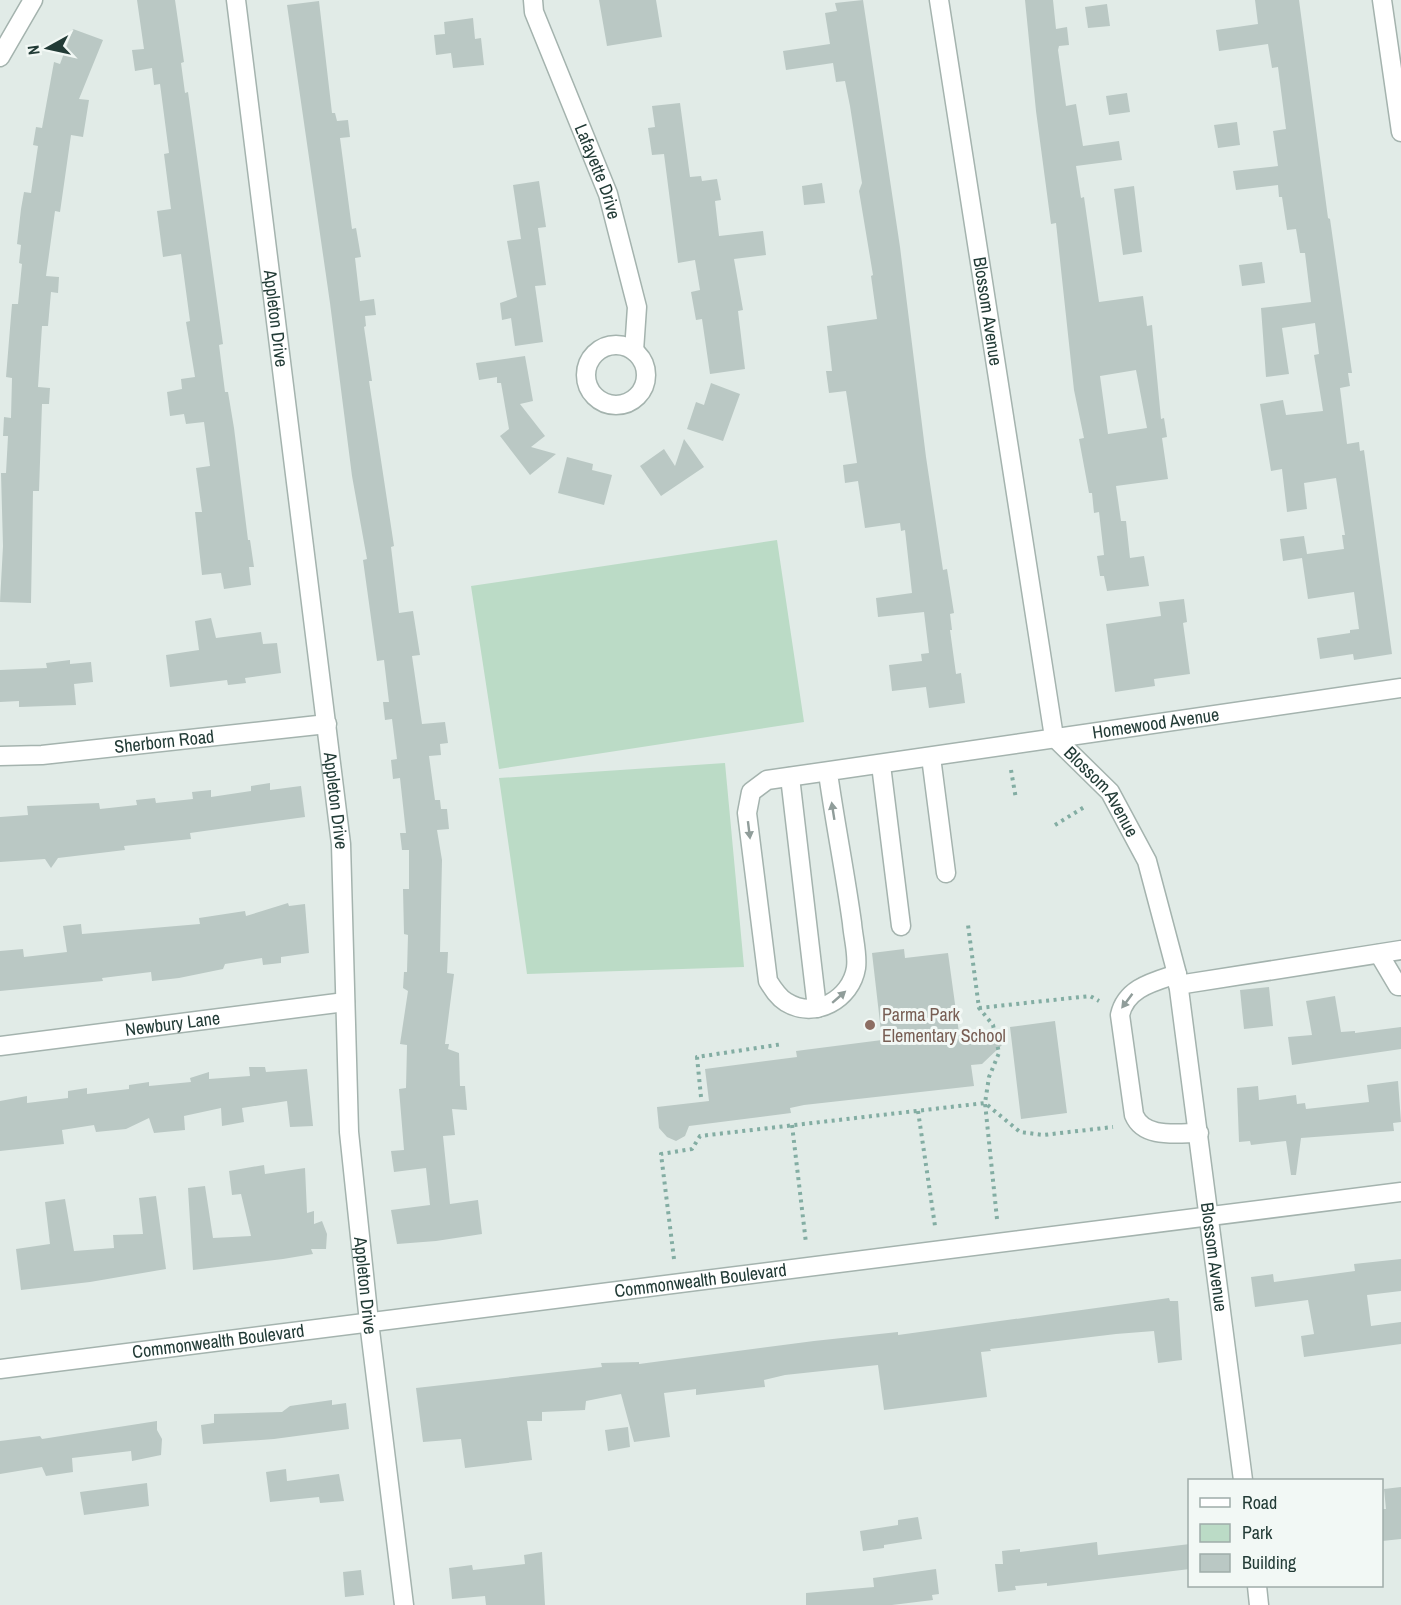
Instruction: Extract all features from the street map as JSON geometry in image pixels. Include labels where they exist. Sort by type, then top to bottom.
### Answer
[{"type":"street","points":[[0,57],[33,0]]},
{"type":"street","name":"Appleton Drive","points":[[236,0],[341,844],[349,1132],[369,1322],[404,1605]]},
{"type":"street","name":"Lafayette Drive","points":[[533,0],[534,12],[608,194],[637,307],[634,351]]},
{"type":"street","name":"Blossom Avenue","points":[[939,0],[1054,737],[1110,792],[1147,861],[1178,980],[1244,1479]]},
{"type":"street","points":[[1382,0],[1401,132]]},
{"type":"street","name":"Homewood Avenue","points":[[817,1008],[786,1002],[768,981],[747,813],[752,792],[767,780],[1401,688]]},
{"type":"street","name":"Sherborn Road","points":[[0,756],[42,755],[327,724]]},
{"type":"street","points":[[932,757],[946,873]]},
{"type":"street","points":[[881,765],[901,926]]},
{"type":"street","points":[[790,777],[817,1008],[830,1005],[853,984],[857,965],[843,855],[834,819],[828,772]]},
{"type":"street","points":[[1199,1133],[1148,1131],[1138,1124],[1134,1115],[1121,1026],[1122,1004],[1136,990],[1178,980],[1401,950]]},
{"type":"street","points":[[1379,954],[1398,986],[1401,986]]},
{"type":"street","name":"Newbury Lane","points":[[0,1046],[345,1002]]},
{"type":"street","name":"Commonwealth Boulevard","points":[[0,1369],[1401,1192]]},
{"type":"street","points":[[1257,1587],[1259,1605]]},
{"type":"path","points":[[1011,770],[1016,799]]},
{"type":"path","points":[[1055,825],[1086,806]]},
{"type":"path","points":[[968,925],[979,1008],[993,1025],[999,1053],[989,1077],[985,1103],[997,1219]]},
{"type":"path","points":[[979,1008],[1090,996],[1099,1001]]},
{"type":"path","points":[[701,1097],[697,1057],[783,1044]]},
{"type":"path","points":[[674,1259],[661,1154],[692,1149],[700,1136],[985,1103],[1020,1132],[1043,1135],[1113,1127]]},
{"type":"path","points":[[918,1111],[935,1226]]},
{"type":"path","points":[[792,1125],[806,1242]]},
{"type":"green space","points":[[777,540],[804,722],[499,769],[471,586]]},
{"type":"green space","points":[[725,763],[744,967],[527,974],[499,778]]},
{"type":"building","points":[[137,0],[175,0],[184,62],[181,63],[185,93],[188,92],[223,344],[219,345],[225,392],[228,392],[234,428],[248,540],[250,540],[254,567],[249,567],[251,585],[224,589],[221,573],[202,575],[195,512],[202,512],[196,468],[210,466],[204,422],[186,424],[184,414],[170,416],[167,392],[182,389],[181,379],[195,377],[186,322],[190,321],[181,254],[163,257],[157,211],[171,209],[164,154],[169,153],[160,84],[154,85],[152,68],[135,71],[132,50],[144,49]]},
{"type":"building","points":[[599,0],[656,0],[662,37],[607,46]]},
{"type":"building","points":[[863,0],[900,247],[926,457],[943,570],[947,569],[954,613],[950,614],[952,630],[950,630],[956,674],[961,673],[965,703],[929,708],[926,687],[892,691],[889,665],[922,661],[921,654],[929,653],[924,612],[878,617],[876,598],[912,593],[905,530],[901,531],[900,523],[865,528],[858,481],[845,483],[843,465],[857,463],[846,391],[829,393],[826,371],[832,371],[827,326],[877,319],[871,276],[873,275],[859,191],[862,183],[845,81],[836,82],[833,63],[786,70],[783,51],[830,44],[825,13],[837,11],[835,3]]},
{"type":"building","points":[[1025,0],[1053,0],[1056,29],[1067,27],[1069,45],[1059,46],[1058,50],[1066,106],[1076,104],[1083,146],[1119,141],[1122,160],[1076,166],[1081,198],[1084,197],[1099,302],[1143,296],[1147,326],[1152,325],[1161,419],[1164,418],[1167,437],[1162,438],[1168,479],[1116,486],[1121,521],[1126,521],[1130,558],[1144,556],[1149,586],[1107,591],[1104,576],[1100,576],[1097,556],[1104,555],[1099,512],[1094,513],[1092,493],[1089,493],[1079,439],[1084,438],[1074,390],[1056,223],[1051,224],[1036,111]],"holes":[[[1136,370],[1147,428],[1108,434],[1100,376]]]},
{"type":"building","points":[[1255,0],[1299,0],[1328,218],[1330,219],[1352,373],[1348,373],[1350,386],[1340,388],[1347,444],[1359,442],[1360,451],[1364,450],[1392,654],[1354,660],[1353,654],[1320,659],[1317,638],[1350,633],[1350,630],[1359,629],[1354,592],[1308,599],[1302,558],[1283,561],[1280,539],[1304,536],[1307,554],[1344,549],[1342,535],[1345,535],[1336,478],[1304,483],[1307,509],[1287,512],[1282,469],[1271,471],[1260,404],[1283,400],[1286,415],[1323,411],[1314,355],[1319,354],[1315,323],[1282,328],[1289,374],[1266,377],[1261,308],[1311,302],[1305,253],[1300,253],[1296,229],[1287,230],[1278,185],[1236,190],[1233,171],[1278,166],[1273,131],[1286,129],[1278,67],[1272,68],[1268,44],[1219,51],[1216,30],[1258,24]]},
{"type":"building","points":[[319,1],[332,113],[335,113],[337,121],[348,120],[350,137],[340,138],[352,229],[356,228],[361,257],[355,258],[360,301],[374,299],[376,315],[365,316],[366,326],[364,327],[372,381],[369,381],[394,546],[391,547],[399,613],[413,611],[420,655],[412,656],[422,724],[445,722],[448,743],[440,744],[441,755],[429,756],[435,800],[440,800],[441,809],[447,809],[449,829],[437,830],[442,860],[440,952],[448,952],[447,973],[454,974],[445,1044],[449,1044],[448,1049],[459,1053],[460,1086],[465,1086],[467,1110],[452,1109],[455,1135],[443,1136],[450,1204],[478,1200],[482,1234],[436,1241],[397,1244],[391,1210],[430,1205],[426,1168],[394,1172],[391,1151],[404,1150],[399,1089],[406,1088],[407,1045],[400,1044],[408,991],[403,988],[404,972],[407,972],[408,935],[404,934],[403,889],[409,889],[409,850],[402,850],[400,833],[406,833],[400,778],[393,779],[391,760],[397,759],[392,719],[385,720],[383,702],[389,702],[384,660],[377,661],[363,560],[367,559],[352,476],[330,303],[287,5]]},
{"type":"building","points":[[1107,4],[1110,26],[1088,28],[1085,7]]},
{"type":"building","points":[[473,18],[475,39],[481,38],[484,65],[453,68],[451,53],[436,55],[434,35],[445,34],[444,22]]},
{"type":"building","points":[[73,29],[103,40],[79,99],[89,100],[83,137],[71,135],[60,212],[55,211],[46,276],[59,277],[58,293],[51,292],[48,326],[42,326],[38,387],[50,388],[49,404],[42,404],[39,491],[33,491],[31,603],[0,602],[3,546],[1,473],[6,473],[8,436],[3,436],[4,417],[11,418],[12,378],[6,377],[12,304],[18,304],[22,264],[19,263],[21,245],[17,244],[21,209],[24,192],[31,193],[38,146],[33,145],[36,127],[42,128],[54,62],[60,64]]},
{"type":"building","points":[[1127,93],[1130,112],[1109,115],[1106,96]]},
{"type":"building","points":[[680,103],[690,177],[701,176],[702,181],[717,179],[721,200],[715,201],[719,236],[763,231],[766,255],[734,259],[743,310],[738,311],[745,369],[710,374],[702,319],[696,320],[691,292],[700,290],[695,260],[678,263],[664,154],[652,155],[648,128],[655,127],[652,106]]},
{"type":"building","points":[[1237,122],[1240,145],[1218,148],[1214,125]]},
{"type":"building","points":[[539,181],[546,227],[538,228],[546,285],[535,286],[543,342],[515,346],[511,318],[502,320],[500,303],[517,297],[507,241],[521,239],[513,185]]},
{"type":"building","points":[[822,183],[825,203],[804,205],[802,186]]},
{"type":"building","points":[[1134,186],[1142,252],[1123,255],[1114,189]]},
{"type":"building","points":[[1262,262],[1265,283],[1242,286],[1239,265]]},
{"type":"building","points":[[525,356],[533,401],[520,404],[545,436],[531,447],[556,454],[530,475],[500,436],[509,429],[501,383],[497,383],[497,377],[479,380],[476,363]]},
{"type":"building","points":[[711,383],[740,394],[723,441],[687,429],[696,402],[704,405]]},
{"type":"building","points":[[684,439],[704,467],[661,496],[640,466],[664,449],[675,466]]},
{"type":"building","points":[[567,457],[593,464],[592,470],[612,475],[604,505],[558,493]]},
{"type":"building","points":[[1184,599],[1187,622],[1183,623],[1190,674],[1154,679],[1155,686],[1115,692],[1106,624],[1161,616],[1159,602]]},
{"type":"building","points":[[211,618],[216,638],[261,632],[263,644],[277,643],[281,673],[245,678],[246,683],[228,685],[227,680],[170,687],[166,655],[199,650],[195,621]]},
{"type":"building","points":[[70,660],[70,664],[91,662],[93,682],[74,684],[76,705],[19,707],[19,701],[0,702],[0,670],[47,668],[46,663]]},
{"type":"building","points":[[270,783],[270,790],[301,786],[305,817],[190,833],[191,839],[124,846],[125,850],[58,858],[51,868],[45,859],[0,862],[0,817],[28,815],[27,806],[99,803],[100,809],[137,805],[136,800],[155,798],[156,803],[193,799],[192,792],[211,790],[211,797],[251,791],[251,786]]},
{"type":"building","points":[[288,903],[289,906],[305,904],[309,953],[281,957],[281,963],[263,965],[262,958],[225,964],[223,969],[179,978],[152,981],[151,972],[102,978],[103,981],[0,991],[0,951],[23,949],[24,957],[67,952],[63,926],[81,924],[82,934],[200,924],[199,918],[245,911],[246,916]]},
{"type":"building","points":[[904,949],[905,958],[948,953],[959,1033],[976,1031],[1002,1045],[982,1064],[971,1065],[974,1086],[804,1105],[790,1108],[791,1113],[689,1126],[685,1136],[676,1141],[667,1137],[659,1128],[657,1107],[709,1101],[705,1069],[797,1057],[796,1051],[882,1040],[872,953]]},
{"type":"building","points":[[1269,987],[1273,1026],[1244,1029],[1240,990]]},
{"type":"building","points":[[1335,996],[1341,1032],[1355,1031],[1355,1033],[1401,1027],[1401,1049],[1292,1065],[1288,1037],[1312,1035],[1306,1001]]},
{"type":"building","points":[[1055,1021],[1067,1113],[1021,1119],[1010,1027]]},
{"type":"building","points":[[249,1067],[265,1067],[266,1072],[307,1069],[313,1126],[290,1127],[287,1101],[242,1108],[244,1122],[222,1126],[221,1108],[184,1116],[185,1130],[154,1133],[149,1118],[126,1129],[96,1132],[94,1125],[62,1130],[64,1144],[0,1151],[0,1101],[27,1096],[27,1103],[68,1098],[68,1091],[87,1088],[87,1094],[129,1089],[129,1085],[149,1082],[149,1086],[191,1082],[190,1078],[209,1072],[209,1079],[250,1076]]},
{"type":"building","points":[[1398,1081],[1401,1122],[1393,1123],[1394,1131],[1301,1138],[1296,1175],[1291,1175],[1286,1141],[1251,1145],[1250,1141],[1239,1142],[1237,1088],[1258,1086],[1259,1100],[1296,1095],[1297,1104],[1305,1103],[1306,1109],[1369,1102],[1367,1085]]},
{"type":"building","points":[[264,1165],[265,1174],[305,1168],[307,1213],[314,1211],[314,1224],[322,1221],[327,1234],[326,1249],[311,1249],[313,1254],[283,1259],[193,1270],[188,1188],[205,1186],[213,1238],[251,1236],[241,1194],[232,1195],[229,1171]]},
{"type":"building","points":[[156,1196],[166,1269],[90,1282],[21,1290],[16,1249],[50,1244],[45,1202],[65,1199],[74,1251],[114,1248],[113,1235],[143,1234],[139,1198]]},
{"type":"building","points":[[1401,1259],[1401,1291],[1367,1295],[1371,1326],[1401,1322],[1401,1344],[1304,1357],[1301,1336],[1314,1334],[1308,1300],[1255,1307],[1251,1277],[1273,1274],[1274,1282],[1355,1271],[1354,1264]]},
{"type":"building","points":[[1169,1298],[1170,1301],[1178,1301],[1182,1360],[1158,1363],[1154,1331],[1116,1334],[981,1352],[987,1397],[884,1410],[878,1365],[785,1375],[764,1380],[765,1387],[696,1395],[696,1389],[664,1393],[670,1437],[634,1442],[621,1394],[586,1401],[585,1410],[542,1412],[542,1421],[527,1421],[532,1460],[465,1468],[461,1439],[423,1442],[416,1388],[602,1367],[601,1363],[639,1362],[639,1364],[814,1341],[898,1332],[898,1335]]},
{"type":"building","points":[[332,1400],[332,1405],[346,1403],[349,1429],[274,1439],[203,1444],[201,1425],[214,1423],[214,1414],[282,1412],[290,1406]]},
{"type":"building","points":[[157,1421],[157,1430],[162,1439],[161,1455],[132,1461],[131,1451],[72,1458],[73,1472],[46,1476],[42,1467],[0,1474],[0,1441],[40,1436],[42,1439]]},
{"type":"building","points":[[628,1427],[630,1447],[608,1451],[605,1430]]},
{"type":"building","points":[[286,1469],[287,1481],[339,1474],[344,1501],[320,1503],[319,1497],[270,1502],[266,1472]]},
{"type":"building","points":[[147,1483],[149,1506],[84,1515],[80,1492]]},
{"type":"building","points":[[1401,1487],[1401,1539],[1383,1541],[1383,1509],[1386,1509],[1384,1489]]},
{"type":"building","points":[[918,1517],[922,1539],[863,1551],[860,1531],[898,1525],[898,1520]]},
{"type":"building","points":[[1097,1542],[1098,1555],[1188,1544],[1188,1569],[1047,1586],[1047,1583],[1015,1586],[1016,1590],[998,1592],[995,1564],[1003,1564],[1002,1551],[1020,1549],[1020,1552]]},
{"type":"building","points":[[542,1552],[545,1605],[486,1605],[485,1596],[452,1599],[449,1568],[472,1565],[473,1570],[525,1564],[524,1555]]},
{"type":"building","points":[[936,1569],[939,1594],[932,1595],[933,1600],[892,1605],[806,1605],[806,1593],[874,1587],[873,1578]]},
{"type":"building","points":[[361,1570],[364,1595],[345,1597],[343,1572]]},
{"type":"place","name":"Parma Park Elementary School","points":[[870,1025]]}]
